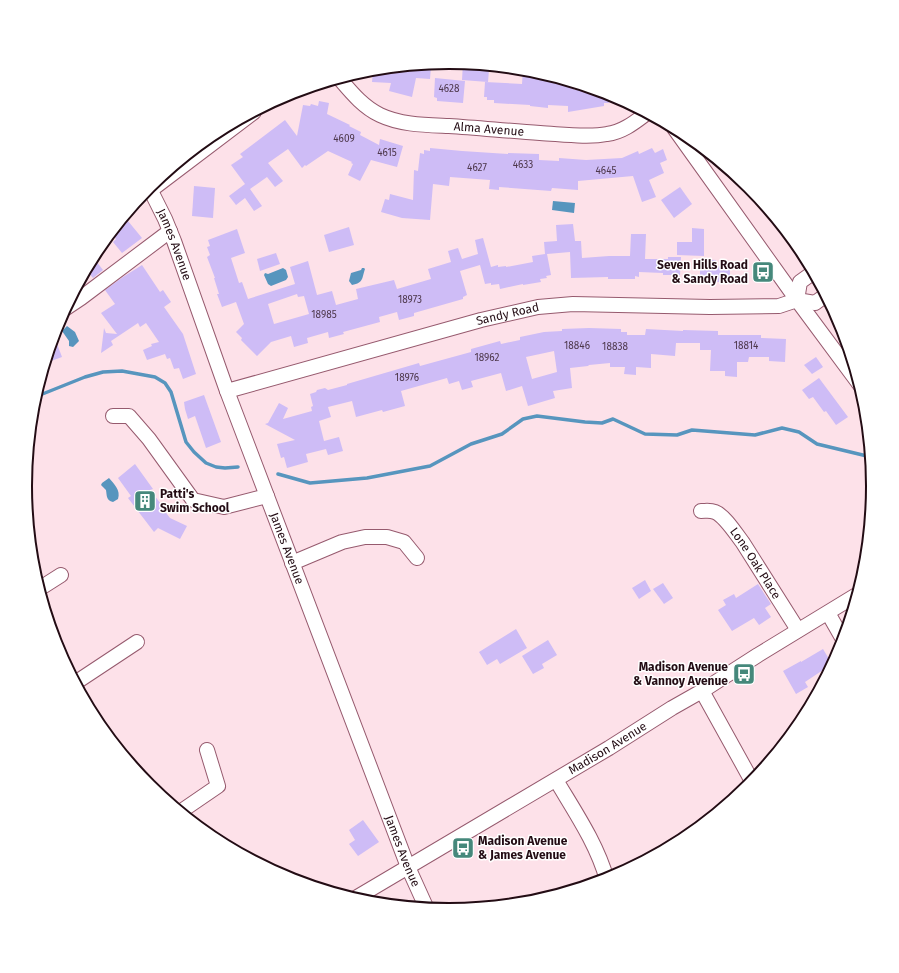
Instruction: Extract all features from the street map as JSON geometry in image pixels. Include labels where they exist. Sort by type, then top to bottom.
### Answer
[{"type":"street","name":"Alma Avenue","points":[[343,82],[351,92],[370,109],[380,115],[414,124],[515,132],[593,136],[617,132],[643,117]]},
{"type":"street","points":[[683,140],[852,374]]},
{"type":"street","name":"James Avenue","points":[[152,193],[170,231],[227,391],[408,867],[425,903]]},
{"type":"street","points":[[75,302],[170,231]]},
{"type":"street","points":[[797,300],[800,282],[809,275]]},
{"type":"street","name":"Sandy Road","points":[[227,391],[481,320],[538,307],[573,304],[710,307],[757,306],[783,305],[797,300],[815,303],[822,298]]},
{"type":"street","points":[[113,416],[129,416],[149,439],[193,500],[224,507],[267,496]]},
{"type":"street","name":"Lone Oak Place","points":[[701,511],[717,512],[722,516],[743,543],[798,630]]},
{"type":"street","points":[[292,564],[342,542],[365,537],[387,537],[404,542],[417,558]]},
{"type":"street","points":[[44,586],[61,575]]},
{"type":"street","name":"Madison Avenue","points":[[362,895],[556,780],[852,598]]},
{"type":"street","points":[[828,613],[840,634]]},
{"type":"street","points":[[80,680],[137,642]]},
{"type":"street","points":[[702,691],[749,778]]},
{"type":"street","points":[[184,809],[218,786],[206,750]]},
{"type":"street","points":[[556,780],[591,839],[605,874]]},
{"type":"water","points":[[553,201],[575,203],[574,213],[552,210]]},
{"type":"water","points":[[283,268],[286,270],[288,277],[286,280],[271,286],[268,284],[264,275],[265,273],[268,274]]},
{"type":"water","points":[[362,268],[365,269],[361,281],[352,285],[349,281],[351,273],[361,270]]},
{"type":"water","points":[[67,326],[75,332],[79,341],[73,347],[69,346],[69,341],[63,330]]},
{"type":"water","points":[[109,478],[119,493],[118,499],[113,502],[108,499],[106,490],[101,485]]},
{"type":"building","points":[[463,69],[489,71],[488,82],[462,80]]},
{"type":"building","points":[[431,70],[430,79],[416,78],[412,97],[389,91],[391,83],[372,82],[372,76]]},
{"type":"building","points":[[523,76],[531,77],[558,83],[574,88],[574,90],[578,89],[584,91],[609,101],[609,103],[604,103],[604,106],[568,112],[568,106],[548,105],[548,108],[530,105],[494,103],[494,100],[487,100],[487,97],[484,97],[485,82],[522,84]]},
{"type":"building","points":[[435,78],[465,81],[463,103],[437,101],[437,98],[434,97]]},
{"type":"building","points":[[319,101],[329,103],[327,114],[361,132],[360,135],[379,145],[380,139],[403,146],[397,167],[371,160],[360,181],[348,175],[353,164],[351,163],[352,162],[328,151],[302,168],[288,149],[268,163],[283,181],[275,187],[267,177],[250,189],[262,206],[254,211],[245,198],[236,205],[229,196],[245,184],[231,165],[243,157],[240,154],[285,120],[297,136],[303,105],[310,106],[311,104],[318,106]]},
{"type":"building","points":[[430,148],[508,154],[539,154],[539,160],[559,161],[559,158],[586,160],[622,158],[638,151],[639,154],[652,148],[655,153],[663,149],[667,160],[660,163],[664,173],[649,180],[656,197],[642,202],[633,176],[578,181],[578,190],[552,188],[551,191],[499,187],[499,190],[489,189],[490,180],[450,177],[449,186],[433,184],[430,220],[402,218],[381,212],[385,199],[389,200],[390,194],[413,200],[414,170],[418,171],[420,153],[424,154],[424,150],[430,151]]},
{"type":"building","points":[[194,186],[215,188],[213,218],[192,216]]},
{"type":"building","points":[[680,187],[692,204],[674,218],[661,200]]},
{"type":"building","points":[[128,221],[142,238],[122,253],[113,242],[116,239],[114,237]]},
{"type":"building","points":[[573,224],[575,241],[581,241],[582,258],[630,256],[631,234],[646,234],[645,259],[668,259],[668,257],[681,257],[680,275],[663,275],[663,273],[639,272],[639,277],[635,276],[635,279],[608,279],[608,277],[571,278],[570,252],[547,254],[551,275],[546,276],[547,278],[540,279],[541,282],[500,289],[499,284],[485,284],[480,265],[460,271],[467,295],[463,297],[463,299],[414,313],[414,316],[399,320],[397,312],[379,317],[380,322],[343,332],[344,334],[329,338],[328,332],[307,338],[308,343],[294,347],[291,336],[271,342],[257,356],[241,340],[242,338],[236,332],[244,324],[236,302],[222,307],[217,294],[219,294],[215,278],[207,257],[210,255],[207,247],[210,246],[208,240],[237,229],[245,253],[231,258],[239,283],[242,282],[248,299],[295,284],[290,267],[308,261],[317,295],[332,291],[336,305],[358,299],[356,289],[394,280],[397,289],[431,279],[428,269],[451,262],[448,251],[458,248],[462,259],[478,254],[475,240],[483,238],[491,267],[498,265],[498,267],[506,267],[533,262],[532,256],[545,254],[544,242],[557,241],[556,225]],"holes":[[[297,294],[298,297],[304,296],[309,314],[274,324],[268,304]]]},
{"type":"building","points":[[349,227],[354,245],[329,252],[324,235]]},
{"type":"building","points":[[692,228],[704,229],[704,256],[677,255],[677,242],[692,242]]},
{"type":"building","points":[[276,253],[280,264],[260,271],[257,259]]},
{"type":"building","points":[[700,259],[716,260],[716,266],[730,267],[730,276],[726,276],[726,279],[720,278],[719,282],[700,281]]},
{"type":"building","points":[[97,263],[103,270],[93,278],[90,275]]},
{"type":"building","points":[[142,265],[160,292],[163,290],[171,302],[164,307],[183,334],[196,374],[183,379],[179,368],[174,369],[170,358],[167,359],[165,354],[147,360],[143,350],[152,346],[151,344],[159,342],[146,323],[140,327],[138,323],[111,341],[113,345],[101,353],[104,328],[106,333],[117,334],[101,313],[115,304],[105,290]]},
{"type":"building","points":[[562,329],[621,329],[621,332],[627,332],[627,335],[645,335],[646,329],[718,331],[718,335],[761,335],[761,338],[786,339],[785,362],[769,361],[769,357],[749,357],[748,362],[737,362],[737,377],[725,376],[725,371],[710,371],[711,350],[700,350],[700,343],[676,343],[675,356],[651,354],[651,368],[636,367],[636,375],[624,374],[625,367],[610,367],[610,363],[570,368],[572,388],[553,391],[555,398],[528,406],[522,386],[506,391],[501,373],[471,381],[473,387],[462,390],[459,381],[449,384],[447,378],[401,391],[405,406],[383,412],[382,410],[356,417],[352,401],[328,407],[331,417],[319,421],[324,441],[339,437],[343,451],[328,455],[326,449],[306,454],[308,462],[287,468],[284,457],[281,458],[277,444],[295,440],[265,424],[268,423],[279,403],[288,408],[283,419],[312,411],[311,407],[313,406],[310,394],[316,392],[317,390],[325,388],[328,390],[347,385],[419,363],[420,366],[471,352],[471,349],[500,341],[501,344],[520,340],[520,337],[544,332],[562,331]],"holes":[[[554,351],[557,372],[532,379],[526,357]]]},
{"type":"building","points":[[57,344],[62,357],[51,361]]},
{"type":"building","points":[[816,357],[823,367],[812,374],[804,365]]},
{"type":"building","points":[[819,378],[848,417],[836,425],[813,397],[809,399],[802,390]]},
{"type":"building","points":[[204,395],[221,442],[206,448],[195,416],[188,419],[184,402]]},
{"type":"building","name":"Patti's Swim School","points":[[135,464],[153,489],[150,490],[170,518],[187,526],[180,539],[158,528],[154,532],[128,498],[131,496],[118,478]]},
{"type":"building","points":[[645,580],[651,591],[639,599],[632,588]]},
{"type":"building","points":[[663,583],[673,598],[664,604],[653,589]]},
{"type":"building","points":[[758,584],[771,604],[765,608],[771,617],[759,625],[754,618],[732,631],[718,610],[726,605],[723,600],[734,594],[736,598]]},
{"type":"building","points":[[516,629],[527,648],[500,664],[497,659],[487,665],[479,652]]},
{"type":"building","points":[[548,640],[557,655],[542,664],[544,668],[533,674],[522,656]]},
{"type":"building","points":[[823,649],[829,659],[825,669],[805,682],[808,687],[796,694],[783,671]]},
{"type":"building","points":[[363,820],[379,842],[358,856],[349,844],[355,840],[349,830]]},
{"type":"waterway","points":[[42,394],[85,377],[103,372],[122,371],[155,377],[165,383],[171,392],[186,442],[194,452],[206,463],[216,467],[238,467]]},
{"type":"waterway","points":[[278,474],[310,483],[367,478],[430,466],[471,444],[502,434],[523,419],[537,416],[602,423],[613,419],[645,434],[677,435],[692,430],[755,435],[782,428],[799,432],[817,444],[866,456]]},
{"type":"place","name":"Seven Hills Road & Sandy Road","points":[[763,272]]},
{"type":"place","name":"Patti's Swim School","points":[[145,501]]},
{"type":"place","name":"Madison Avenue & Vannoy Avenue","points":[[744,674]]},
{"type":"place","name":"Madison Avenue & James Avenue","points":[[463,848]]}]
